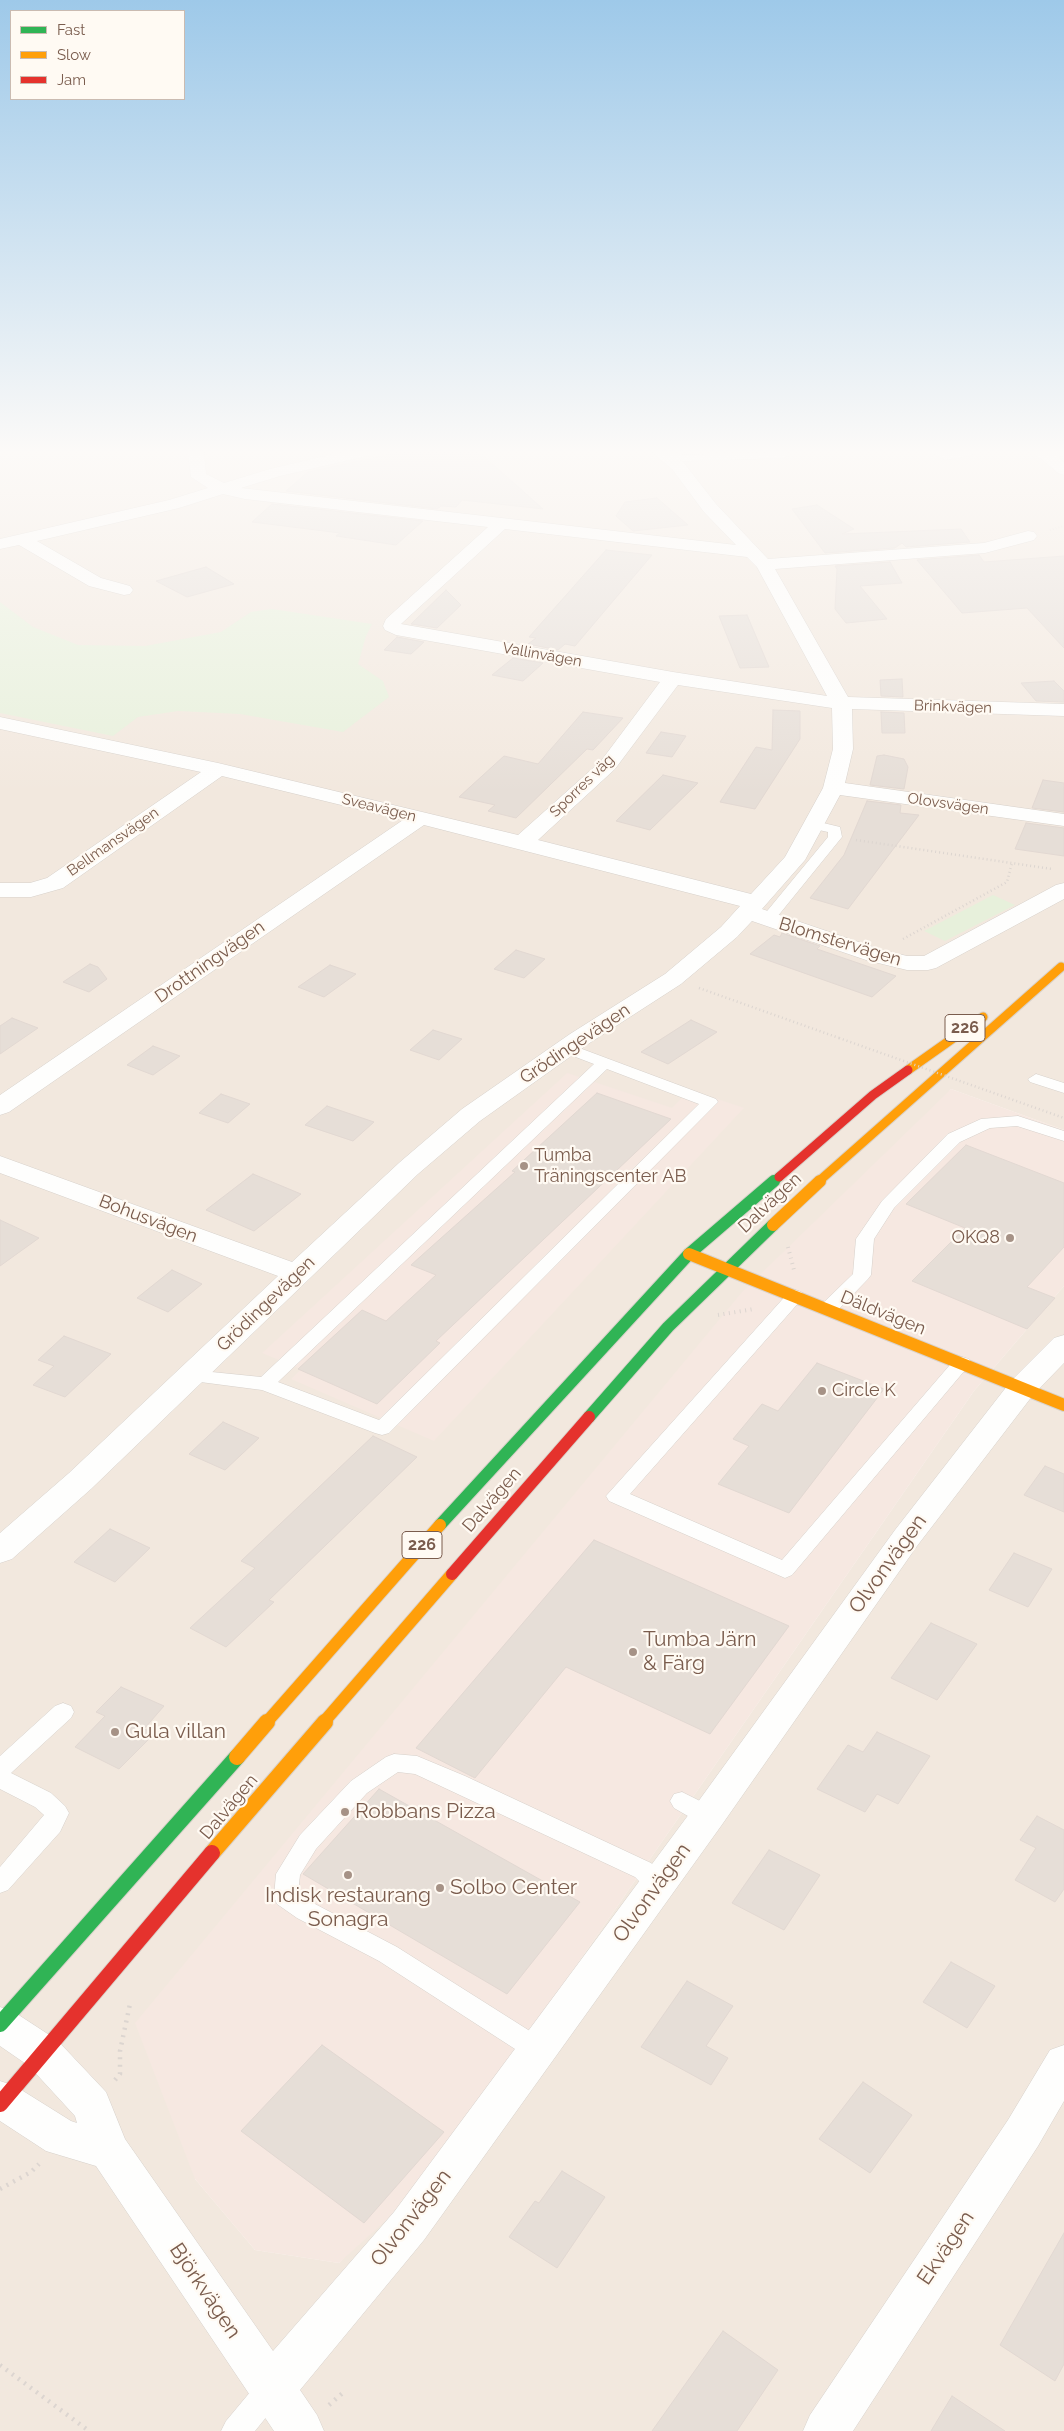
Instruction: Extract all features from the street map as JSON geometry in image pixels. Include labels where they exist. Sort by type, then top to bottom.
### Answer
[{"type":"main road","name":"Dalvägen","points":[[0,2024],[56,1963],[479,1480],[689,1254],[873,1095],[936,1048],[1062,966]]},
{"type":"main road","name":"Dalvägen","points":[[1,2101],[442,1584],[635,1363],[727,1268],[840,1162],[1062,966]]},
{"type":"main road","name":"Däldvägen","points":[[689,1254],[962,1362],[1064,1405]]},
{"type":"street","points":[[67,565],[95,582],[124,590]]},
{"type":"street","name":"Vallinvägen","points":[[454,565],[392,623],[392,626],[672,678],[841,703]]},
{"type":"street","name":"Grödingevägen","points":[[0,1551],[192,1376],[297,1273],[409,1168],[464,1121],[566,1048],[673,979],[729,932],[758,911],[794,860],[825,831],[832,788],[843,749],[844,718],[841,703],[761,565]]},
{"type":"street","name":"Sporres väg","points":[[523,842],[608,765],[672,678]]},
{"type":"street","name":"Brinkvägen","points":[[841,703],[1064,710]]},
{"type":"street","name":"Sveavägen","points":[[0,723],[218,768],[523,842],[758,911]]},
{"type":"street","name":"Bellmansvägen","points":[[0,890],[31,890],[55,883],[218,768]]},
{"type":"street","name":"Olovsvägen","points":[[832,788],[1064,820]]},
{"type":"street","name":"Drottningvägen","points":[[0,1107],[420,818]]},
{"type":"street","name":"Blomstervägen","points":[[758,911],[874,955],[907,963],[928,962],[1060,879]]},
{"type":"street","name":"Bohusvägen","points":[[0,1164],[170,1228],[297,1273]]},
{"type":"street","name":"Olvonvägen","points":[[271,2389],[409,2226],[658,1884],[695,1809],[1022,1388],[1064,1345]]},
{"type":"street","name":"Björkvägen","points":[[0,2024],[43,2053],[91,2105],[109,2150],[301,2431]]},
{"type":"street","name":"Ekvägen","points":[[826,2431],[1023,2133],[1064,2063]]},
{"type":"street","points":[[1,2101],[61,2138],[109,2150]]},
{"type":"lane","points":[[192,1376],[266,1384],[382,1428],[710,1102],[566,1048]]},
{"type":"lane","points":[[266,1384],[605,1062]]},
{"type":"lane","points":[[1036,1080],[1064,1088]]},
{"type":"lane","points":[[828,1310],[862,1275],[865,1239],[888,1205],[954,1138],[987,1123],[1018,1121],[1064,1136]]},
{"type":"lane","points":[[790,1294],[616,1496],[785,1570],[962,1362]]},
{"type":"lane","points":[[0,1770],[63,1712]]},
{"type":"lane","points":[[536,2052],[524,2041],[388,1954],[306,1911],[286,1896],[288,1874],[308,1842],[326,1820],[366,1782],[394,1763],[416,1765],[457,1782],[643,1870],[658,1884]]},
{"type":"lane","points":[[0,1778],[43,1800],[57,1813],[52,1824],[0,1883]]},
{"type":"lane","points":[[236,2431],[271,2389]]},
{"type":"path","points":[[825,831],[1012,863],[1060,879]]},
{"type":"path","points":[[874,955],[1008,882],[1012,863]]},
{"type":"path","points":[[673,979],[1064,1118]]},
{"type":"path","points":[[946,1087],[960,1073]]},
{"type":"path","points":[[711,1317],[764,1307],[790,1294],[795,1274],[787,1242]]},
{"type":"path","points":[[91,2105],[120,2074],[120,2051],[132,1996]]},
{"type":"path","points":[[0,2189],[31,2172],[61,2138]]},
{"type":"path","points":[[0,2365],[88,2431]]},
{"type":"shaded area","points":[[0,565],[1064,565],[1064,1130],[951,1089],[195,2179],[255,2250],[339,2263],[524,2041],[974,1391],[1064,1286],[1064,2431],[0,2431]]},
{"type":"shaded area","points":[[567,1073],[672,1108],[690,1090],[744,1108],[434,1441],[291,1379],[301,1369],[262,1353]]},
{"type":"shaded area","points":[[951,1089],[1064,1130],[1064,1286],[974,1391],[423,2187],[339,2263],[255,2250],[195,2179],[135,2023],[742,1292]]},
{"type":"green space","points":[[0,602],[33,627],[78,645],[145,646],[221,632],[251,612],[272,609],[372,624],[366,636],[358,664],[383,681],[389,697],[343,732],[240,714],[178,711],[138,717],[113,736],[0,713]]},
{"type":"green space","points":[[993,895],[1015,905],[945,941],[924,931]]},
{"type":"building","points":[[592,565],[643,565],[575,646],[565,644],[558,650],[528,644],[536,638],[529,637]]},
{"type":"building","points":[[892,565],[902,583],[860,586],[887,619],[846,623],[835,609],[837,569],[835,566]]},
{"type":"building","points":[[922,565],[1064,565],[1064,648],[1027,608],[962,613]]},
{"type":"building","points":[[206,567],[234,584],[187,597],[156,581]]},
{"type":"building","points":[[446,590],[461,605],[437,628],[411,624]]},
{"type":"building","points":[[747,615],[769,667],[740,668],[719,616]]},
{"type":"building","points":[[397,637],[424,642],[411,654],[384,650]]},
{"type":"building","points":[[513,658],[543,663],[523,681],[492,675]]},
{"type":"building","points":[[902,679],[903,697],[881,696],[880,680]]},
{"type":"building","points":[[1054,681],[1064,691],[1064,702],[1036,701],[1021,683]]},
{"type":"building","points":[[773,710],[800,711],[800,739],[755,809],[720,802],[756,747],[772,750]]},
{"type":"building","points":[[583,712],[623,718],[593,750],[587,749],[516,818],[488,811],[495,805],[459,797],[504,756],[538,764]]},
{"type":"building","points":[[881,712],[904,713],[905,733],[882,733]]},
{"type":"building","points":[[661,732],[686,736],[672,757],[646,753]]},
{"type":"building","points":[[884,755],[904,759],[908,767],[904,789],[870,785],[877,756]]},
{"type":"building","points":[[663,775],[698,783],[650,830],[616,821]]},
{"type":"building","points":[[1043,780],[1064,783],[1064,812],[1032,808]]},
{"type":"building","points":[[867,801],[901,805],[900,813],[919,815],[848,909],[810,898],[844,855]]},
{"type":"building","points":[[1026,823],[1064,828],[1064,856],[1015,849]]},
{"type":"building","points":[[782,933],[820,946],[817,949],[896,976],[872,997],[750,954],[774,935],[780,937]]},
{"type":"building","points":[[516,950],[545,959],[524,978],[494,969]]},
{"type":"building","points":[[90,964],[98,967],[107,979],[89,992],[63,982]]},
{"type":"building","points":[[330,965],[356,974],[324,997],[298,987]]},
{"type":"building","points":[[12,1018],[38,1028],[0,1054],[0,1026]]},
{"type":"building","points":[[691,1020],[717,1032],[668,1064],[641,1052]]},
{"type":"building","points":[[433,1030],[462,1039],[439,1060],[410,1050]]},
{"type":"building","points":[[153,1046],[180,1056],[153,1075],[127,1065]]},
{"type":"building","points":[[597,1093],[671,1119],[436,1341],[440,1343],[377,1404],[298,1369],[362,1310],[386,1321],[436,1275],[411,1265],[515,1172],[512,1171]]},
{"type":"building","points":[[221,1094],[250,1104],[228,1123],[199,1113]]},
{"type":"building","points":[[327,1106],[374,1122],[353,1141],[305,1125]]},
{"type":"building","name":"OKQ8","points":[[966,1145],[1064,1183],[1064,1247],[1027,1287],[1055,1298],[1027,1329],[912,1281],[965,1228],[906,1204]]},
{"type":"building","points":[[253,1174],[301,1194],[254,1231],[206,1210]]},
{"type":"building","points":[[0,1220],[39,1238],[0,1266]]},
{"type":"building","points":[[172,1270],[202,1284],[168,1312],[137,1298]]},
{"type":"building","points":[[64,1336],[111,1354],[65,1397],[33,1385],[54,1366],[38,1360]]},
{"type":"building","points":[[817,1363],[884,1389],[789,1513],[718,1484],[749,1446],[733,1439],[762,1404],[778,1411]]},
{"type":"building","points":[[223,1422],[259,1438],[225,1470],[189,1454]]},
{"type":"building","points":[[373,1436],[417,1457],[269,1600],[274,1602],[226,1647],[190,1628],[255,1568],[241,1561]]},
{"type":"building","points":[[1045,1466],[1064,1474],[1064,1512],[1024,1495]]},
{"type":"building","points":[[110,1529],[150,1548],[115,1582],[74,1562]]},
{"type":"building","name":"Tumba Järn & Färg","points":[[594,1540],[789,1626],[710,1734],[566,1667],[475,1778],[416,1748]]},
{"type":"building","points":[[1014,1553],[1052,1569],[1028,1607],[989,1590]]},
{"type":"building","points":[[931,1623],[977,1644],[937,1700],[891,1678]]},
{"type":"building","points":[[121,1687],[164,1706],[144,1729],[155,1733],[119,1769],[75,1747],[105,1716],[96,1712]]},
{"type":"building","points":[[877,1732],[930,1756],[898,1804],[877,1794],[865,1812],[817,1789],[848,1745],[863,1752]]},
{"type":"building","name":"Solbo Center","points":[[379,1789],[580,1902],[507,1994],[303,1874]]},
{"type":"building","points":[[1037,1816],[1064,1830],[1064,1889],[1055,1902],[1015,1880],[1036,1848],[1020,1840]]},
{"type":"building","points":[[769,1850],[820,1875],[784,1930],[732,1903]]},
{"type":"building","points":[[951,1962],[995,1986],[967,2028],[923,2002]]},
{"type":"building","points":[[687,1981],[733,2006],[706,2046],[728,2058],[711,2085],[641,2047]]},
{"type":"building","points":[[322,2045],[444,2132],[364,2223],[241,2131]]},
{"type":"building","points":[[863,2082],[912,2115],[870,2173],[819,2139]]},
{"type":"building","points":[[562,2171],[605,2197],[557,2268],[509,2237],[535,2201],[539,2203]]},
{"type":"building","points":[[1064,2233],[1064,2364],[1055,2381],[1000,2345]]},
{"type":"building","points":[[723,2331],[778,2370],[737,2431],[652,2431]]},
{"type":"building","points":[[952,2396],[1005,2431],[931,2431]]},
{"type":"traffic: fast","points":[[440,1525],[689,1254],[779,1177]]},
{"type":"traffic: fast","points":[[589,1417],[668,1327],[773,1225]]},
{"type":"traffic: fast","points":[[0,2024],[237,1757]]},
{"type":"traffic: slow","points":[[773,1225],[840,1162],[1061,967]]},
{"type":"traffic: slow","points":[[908,1070],[983,1017]]},
{"type":"traffic: slow","points":[[689,1254],[1064,1405]]},
{"type":"traffic: slow","points":[[237,1757],[440,1525]]},
{"type":"traffic: slow","points":[[212,1853],[452,1574]]},
{"type":"traffic: jam","points":[[779,1177],[873,1095],[908,1070]]},
{"type":"traffic: jam","points":[[452,1574],[589,1417]]},
{"type":"traffic: jam","points":[[0,2104],[212,1853]]},
{"type":"place","name":"Tumba Träningscenter AB","points":[[524,1166]]},
{"type":"place","name":"OKQ8","points":[[1010,1238]]},
{"type":"place","name":"Circle K","points":[[822,1391]]},
{"type":"place","name":"Tumba Järn & Färg","points":[[633,1652]]},
{"type":"place","name":"Gula villan","points":[[115,1732]]},
{"type":"place","name":"Robbans Pizza","points":[[345,1812]]},
{"type":"place","name":"Indisk restaurang Sonagra","points":[[348,1875]]},
{"type":"place","name":"Solbo Center","points":[[440,1888]]}]
